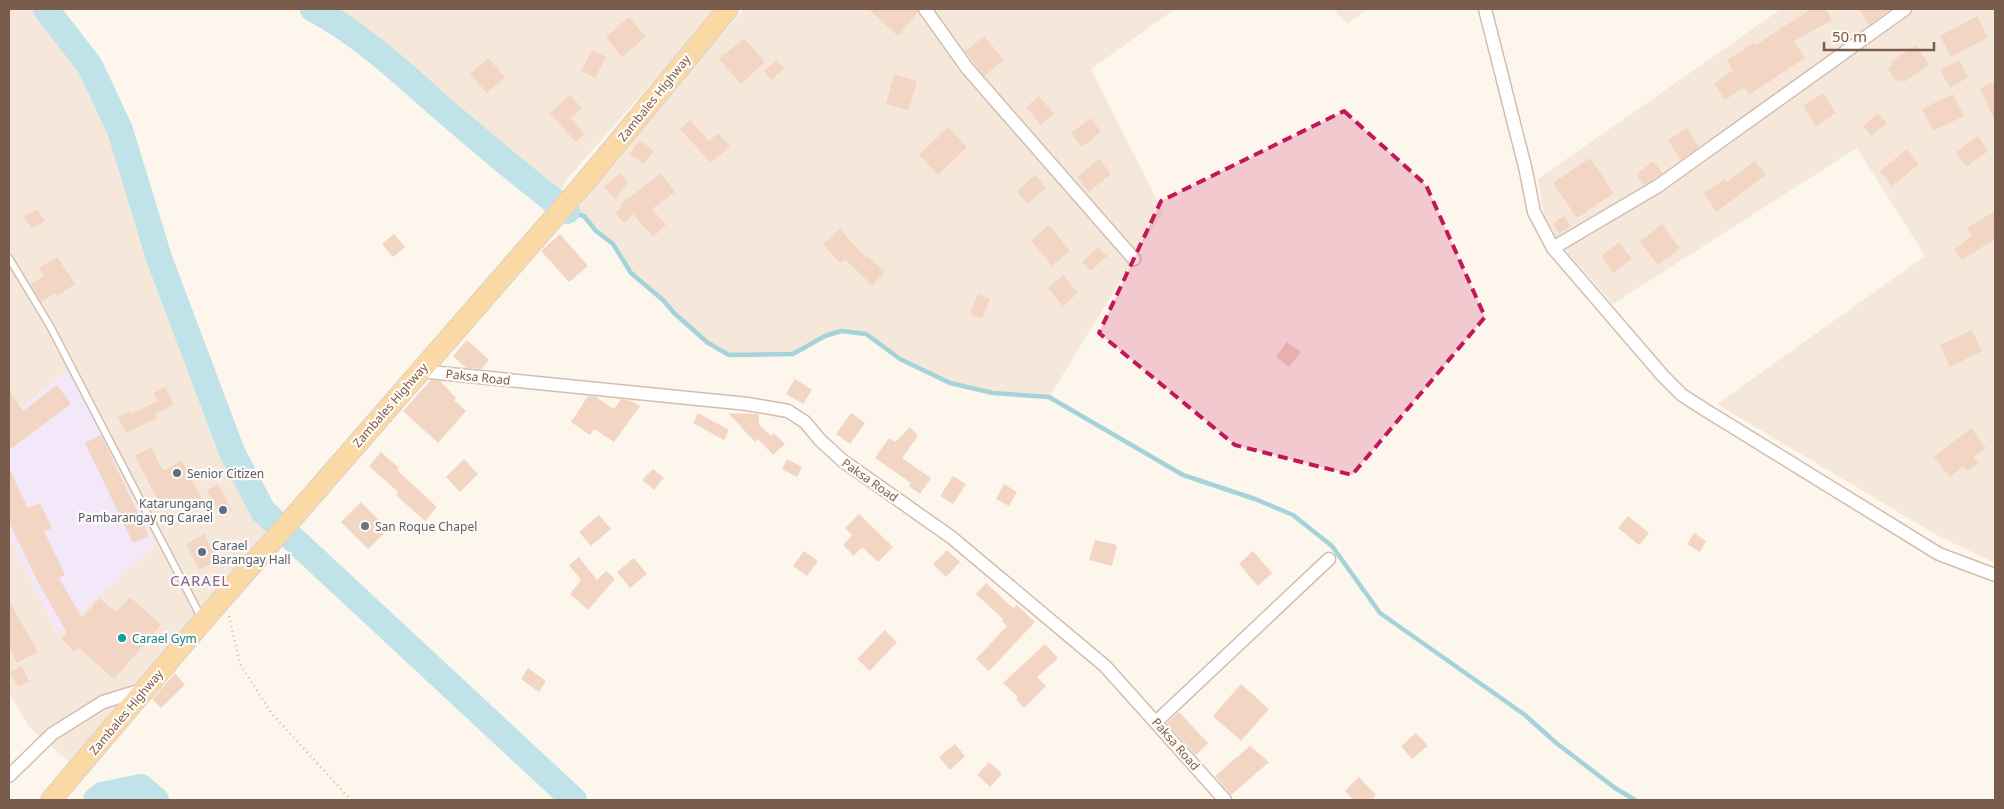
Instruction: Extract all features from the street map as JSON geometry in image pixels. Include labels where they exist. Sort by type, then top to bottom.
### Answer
[{"type":"main road","name":"Zambales Highway","points":[[50,800],[584,182],[728,9]]},
{"type":"street","points":[[925,9],[967,68],[1134,259]]},
{"type":"street","points":[[1485,9],[1526,171],[1534,212],[1553,248],[1662,376],[1682,395],[1939,554],[1995,575]]},
{"type":"street","points":[[1553,248],[1658,186],[1905,9]]},
{"type":"street","name":"Paksa Road","points":[[419,371],[748,404],[788,411],[805,422],[820,440],[843,461],[951,537],[1104,666],[1224,800]]},
{"type":"street","points":[[1156,722],[1329,560]]},
{"type":"street","points":[[9,776],[52,734],[103,702],[147,688]]},
{"type":"lane","points":[[9,258],[50,326],[203,621]]},
{"type":"path","points":[[225,596],[240,664],[272,714],[351,800]]},
{"type":"highlighted area","points":[[1344,111],[1426,185],[1485,317],[1352,475],[1235,445],[1099,333],[1161,201]]},
{"type":"shaded area","points":[[9,9],[46,9],[90,66],[120,130],[159,258],[232,451],[263,511],[268,546],[78,769],[29,727],[9,693]]},
{"type":"shaded area","points":[[313,9],[717,9],[567,179],[555,202],[520,176],[403,73],[333,19]]},
{"type":"shaded area","points":[[744,9],[1175,9],[1091,69],[1163,212],[1049,397],[993,393],[950,383],[900,359],[866,334],[841,331],[825,336],[793,354],[729,355],[708,343],[674,313],[663,300],[631,273],[613,244],[596,231],[584,216],[576,214],[602,167],[660,105]]},
{"type":"shaded area","points":[[1333,9],[1368,9],[1347,24]]},
{"type":"shaded area","points":[[1781,9],[1995,10],[1995,563],[1938,536],[1717,404],[1925,256],[1857,148],[1613,304],[1560,244],[1544,215],[1538,179]]},
{"type":"shaded area","points":[[69,369],[156,545],[57,634],[9,537],[9,417]]},
{"type":"building","points":[[868,9],[917,9],[918,12],[898,36]]},
{"type":"building","points":[[1811,9],[1826,9],[1832,20],[1794,41],[1805,58],[1749,95],[1744,87],[1725,100],[1714,84],[1733,70],[1727,60],[1754,43],[1756,45]]},
{"type":"building","points":[[1859,9],[1891,9],[1869,25]]},
{"type":"building","points":[[1977,16],[1988,37],[1951,57],[1940,36]]},
{"type":"building","points":[[629,17],[646,37],[622,57],[606,37]]},
{"type":"building","points":[[984,36],[1004,60],[984,76],[965,51]]},
{"type":"building","points":[[744,38],[765,62],[741,84],[719,59]]},
{"type":"building","points":[[1916,45],[1929,65],[1904,82],[1902,79],[1897,82],[1888,69],[1893,65],[1890,62]]},
{"type":"building","points":[[592,50],[606,57],[595,78],[581,71]]},
{"type":"building","points":[[488,58],[505,77],[487,93],[470,74]]},
{"type":"building","points":[[777,60],[784,69],[771,80],[764,71]]},
{"type":"building","points":[[1959,60],[1968,77],[1950,88],[1940,70]]},
{"type":"building","points":[[894,74],[917,81],[909,110],[886,104]]},
{"type":"building","points":[[1995,81],[1995,121],[1980,89]]},
{"type":"building","points":[[1823,93],[1836,113],[1816,126],[1803,106]]},
{"type":"building","points":[[1953,94],[1964,116],[1933,131],[1922,109]]},
{"type":"building","points":[[570,95],[582,108],[571,118],[585,134],[576,142],[550,113]]},
{"type":"building","points":[[1039,96],[1054,114],[1041,125],[1026,107]]},
{"type":"building","points":[[1878,113],[1887,123],[1871,136],[1863,126]]},
{"type":"building","points":[[1091,118],[1101,132],[1082,147],[1071,133]]},
{"type":"building","points":[[690,120],[709,141],[718,133],[730,146],[711,163],[680,129]]},
{"type":"building","points":[[948,127],[967,147],[938,175],[919,155]]},
{"type":"building","points":[[1687,128],[1699,147],[1680,160],[1668,140]]},
{"type":"building","points":[[1978,136],[1988,151],[1966,167],[1956,152]]},
{"type":"building","points":[[640,140],[654,151],[643,164],[630,154]]},
{"type":"building","points":[[1907,149],[1919,164],[1892,186],[1880,171]]},
{"type":"building","points":[[1590,158],[1614,193],[1577,218],[1553,183]]},
{"type":"building","points":[[1099,159],[1111,174],[1089,192],[1077,177]]},
{"type":"building","points":[[1653,161],[1663,173],[1644,185],[1636,175]]},
{"type":"building","points":[[1755,161],[1766,175],[1716,212],[1704,193],[1725,179],[1727,182]]},
{"type":"building","points":[[620,173],[628,182],[615,199],[604,187]]},
{"type":"building","points":[[661,173],[675,192],[652,209],[666,225],[653,237],[633,214],[624,223],[615,213],[622,207],[620,205]]},
{"type":"building","points":[[1035,175],[1046,188],[1027,204],[1017,191]]},
{"type":"building","points":[[37,209],[45,221],[32,229],[24,217]]},
{"type":"building","points":[[1995,211],[1995,239],[1962,260],[1954,250],[1972,236],[1967,228]]},
{"type":"building","points":[[1564,216],[1571,226],[1559,234],[1553,223]]},
{"type":"building","points":[[1662,224],[1680,248],[1658,265],[1640,242]]},
{"type":"building","points":[[1049,225],[1070,251],[1052,266],[1031,240]]},
{"type":"building","points":[[840,229],[866,258],[868,256],[885,272],[872,285],[845,259],[840,263],[823,244]]},
{"type":"building","points":[[394,234],[405,247],[393,257],[382,244]]},
{"type":"building","points":[[560,234],[588,266],[569,282],[541,251]]},
{"type":"building","points":[[1619,242],[1632,259],[1613,273],[1601,256]]},
{"type":"building","points":[[1098,247],[1107,256],[1091,271],[1082,262]]},
{"type":"building","points":[[57,257],[75,284],[57,296],[55,293],[41,302],[31,284],[44,276],[39,268]]},
{"type":"building","points":[[1063,275],[1078,293],[1063,306],[1048,288]]},
{"type":"building","points":[[978,294],[990,299],[982,319],[970,314]]},
{"type":"building","points":[[1972,330],[1982,351],[1950,367],[1940,345]]},
{"type":"building","points":[[467,340],[489,360],[481,369],[466,368],[453,356]]},
{"type":"building","points":[[1287,342],[1301,352],[1289,367],[1276,357]]},
{"type":"building","points":[[795,379],[812,390],[803,404],[786,394]]},
{"type":"building","points":[[431,380],[440,381],[456,398],[454,400],[466,411],[438,443],[403,411]]},
{"type":"building","points":[[57,385],[71,404],[9,450],[9,390],[23,411]]},
{"type":"building","points":[[165,387],[174,404],[155,414],[158,418],[126,433],[118,417],[130,411],[132,414],[157,401],[154,393]]},
{"type":"building","points":[[588,396],[596,397],[614,409],[621,399],[632,401],[640,406],[614,442],[594,429],[590,435],[571,422]]},
{"type":"building","points":[[698,413],[729,430],[724,440],[693,423]]},
{"type":"building","points":[[728,413],[759,414],[759,424],[771,436],[774,433],[785,444],[773,455],[758,439],[755,442]]},
{"type":"building","points":[[851,413],[865,423],[850,444],[836,434]]},
{"type":"building","points":[[910,427],[918,436],[902,458],[931,478],[920,494],[909,486],[911,483],[875,458],[889,438],[895,442]]},
{"type":"building","points":[[1971,428],[1986,448],[1974,457],[1978,463],[1967,471],[1963,466],[1950,477],[1934,457]]},
{"type":"building","points":[[101,435],[149,536],[133,543],[85,443]]},
{"type":"building","points":[[151,447],[163,471],[182,461],[204,503],[186,513],[178,498],[161,507],[135,456]]},
{"type":"building","points":[[381,452],[399,468],[397,470],[437,507],[425,521],[396,495],[398,492],[369,466]]},
{"type":"building","points":[[464,459],[478,474],[460,492],[446,477]]},
{"type":"building","points":[[787,459],[802,467],[797,477],[782,469]]},
{"type":"building","points":[[9,468],[28,508],[40,503],[52,528],[44,531],[65,575],[59,578],[82,618],[99,598],[116,612],[130,597],[161,625],[114,679],[79,648],[74,652],[61,638],[67,633],[38,582],[9,522]]},
{"type":"building","points":[[653,469],[664,478],[654,490],[642,480]]},
{"type":"building","points":[[953,476],[966,484],[953,504],[940,496]]},
{"type":"building","points":[[218,484],[232,511],[221,517],[207,490]]},
{"type":"building","points":[[1004,484],[1017,492],[1009,506],[996,499]]},
{"type":"building","name":"San Roque Chapel","points":[[361,502],[388,530],[368,549],[341,522]]},
{"type":"building","points":[[859,514],[893,547],[878,562],[862,547],[854,556],[843,545],[852,535],[845,528]]},
{"type":"building","points":[[599,515],[611,529],[591,546],[579,532]]},
{"type":"building","points":[[1628,516],[1649,533],[1639,545],[1618,528]]},
{"type":"building","points":[[1694,533],[1706,541],[1700,552],[1687,544]]},
{"type":"building","name":"Carael Barangay Hall","points":[[204,534],[218,560],[199,570],[186,544]]},
{"type":"building","points":[[1095,540],[1117,545],[1112,566],[1089,560]]},
{"type":"building","points":[[947,550],[960,562],[946,577],[933,564]]},
{"type":"building","points":[[804,551],[818,561],[807,576],[793,566]]},
{"type":"building","points":[[1253,551],[1272,573],[1258,586],[1239,564]]},
{"type":"building","points":[[579,557],[597,580],[606,571],[615,579],[588,610],[570,594],[581,580],[569,565]]},
{"type":"building","points":[[634,558],[647,574],[630,588],[617,572]]},
{"type":"building","points":[[986,583],[1013,608],[1017,605],[1035,622],[989,671],[976,659],[1007,626],[1002,621],[1003,619],[976,594]]},
{"type":"building","points":[[9,601],[38,652],[17,663],[9,647]]},
{"type":"building","points":[[885,630],[897,642],[870,671],[857,659]]},
{"type":"building","points":[[1045,644],[1058,658],[1037,677],[1046,686],[1024,708],[1016,699],[1018,697],[1003,683]]},
{"type":"building","points":[[22,666],[29,681],[18,687],[10,672]]},
{"type":"building","points":[[528,668],[546,681],[539,692],[521,679]]},
{"type":"building","points":[[175,673],[185,685],[161,708],[152,699]]},
{"type":"building","points":[[1241,684],[1269,709],[1241,741],[1213,716]]},
{"type":"building","points":[[1179,712],[1208,743],[1196,755],[1167,723]]},
{"type":"building","points":[[1416,733],[1428,746],[1412,759],[1401,746]]},
{"type":"building","points":[[955,744],[965,756],[950,770],[939,757]]},
{"type":"building","points":[[1250,746],[1269,762],[1231,795],[1215,776]]},
{"type":"building","points":[[989,762],[1002,774],[990,787],[977,775]]},
{"type":"building","points":[[1359,777],[1376,795],[1371,800],[1354,800],[1345,791]]},
{"type":"waterway","points":[[46,9],[90,66],[120,130],[159,258],[232,452],[263,511],[574,800]]},
{"type":"waterway","points":[[313,9],[346,29],[378,53],[501,159],[567,211]]},
{"type":"waterway","points":[[567,211],[584,216],[596,231],[613,244],[631,273],[663,300],[674,313],[708,343],[729,355],[793,354],[825,336],[841,331],[866,334],[900,359],[950,383],[993,393],[1049,397],[1183,475],[1255,499],[1293,515],[1332,546],[1380,613],[1525,715],[1555,742],[1615,788],[1635,800]]},
{"type":"waterway","points":[[96,800],[102,795],[141,787],[156,800]]},
{"type":"place","name":"Senior Citizen","points":[[177,473]]},
{"type":"place","name":"Katarungang Pambarangay ng Carael","points":[[223,510]]},
{"type":"place","name":"San Roque Chapel","points":[[365,526]]},
{"type":"place","name":"Carael Barangay Hall","points":[[202,552]]},
{"type":"place","name":"Carael Gym","points":[[122,638]]},
{"type":"district","name":"CARAEL","points":[[200,580]]}]
